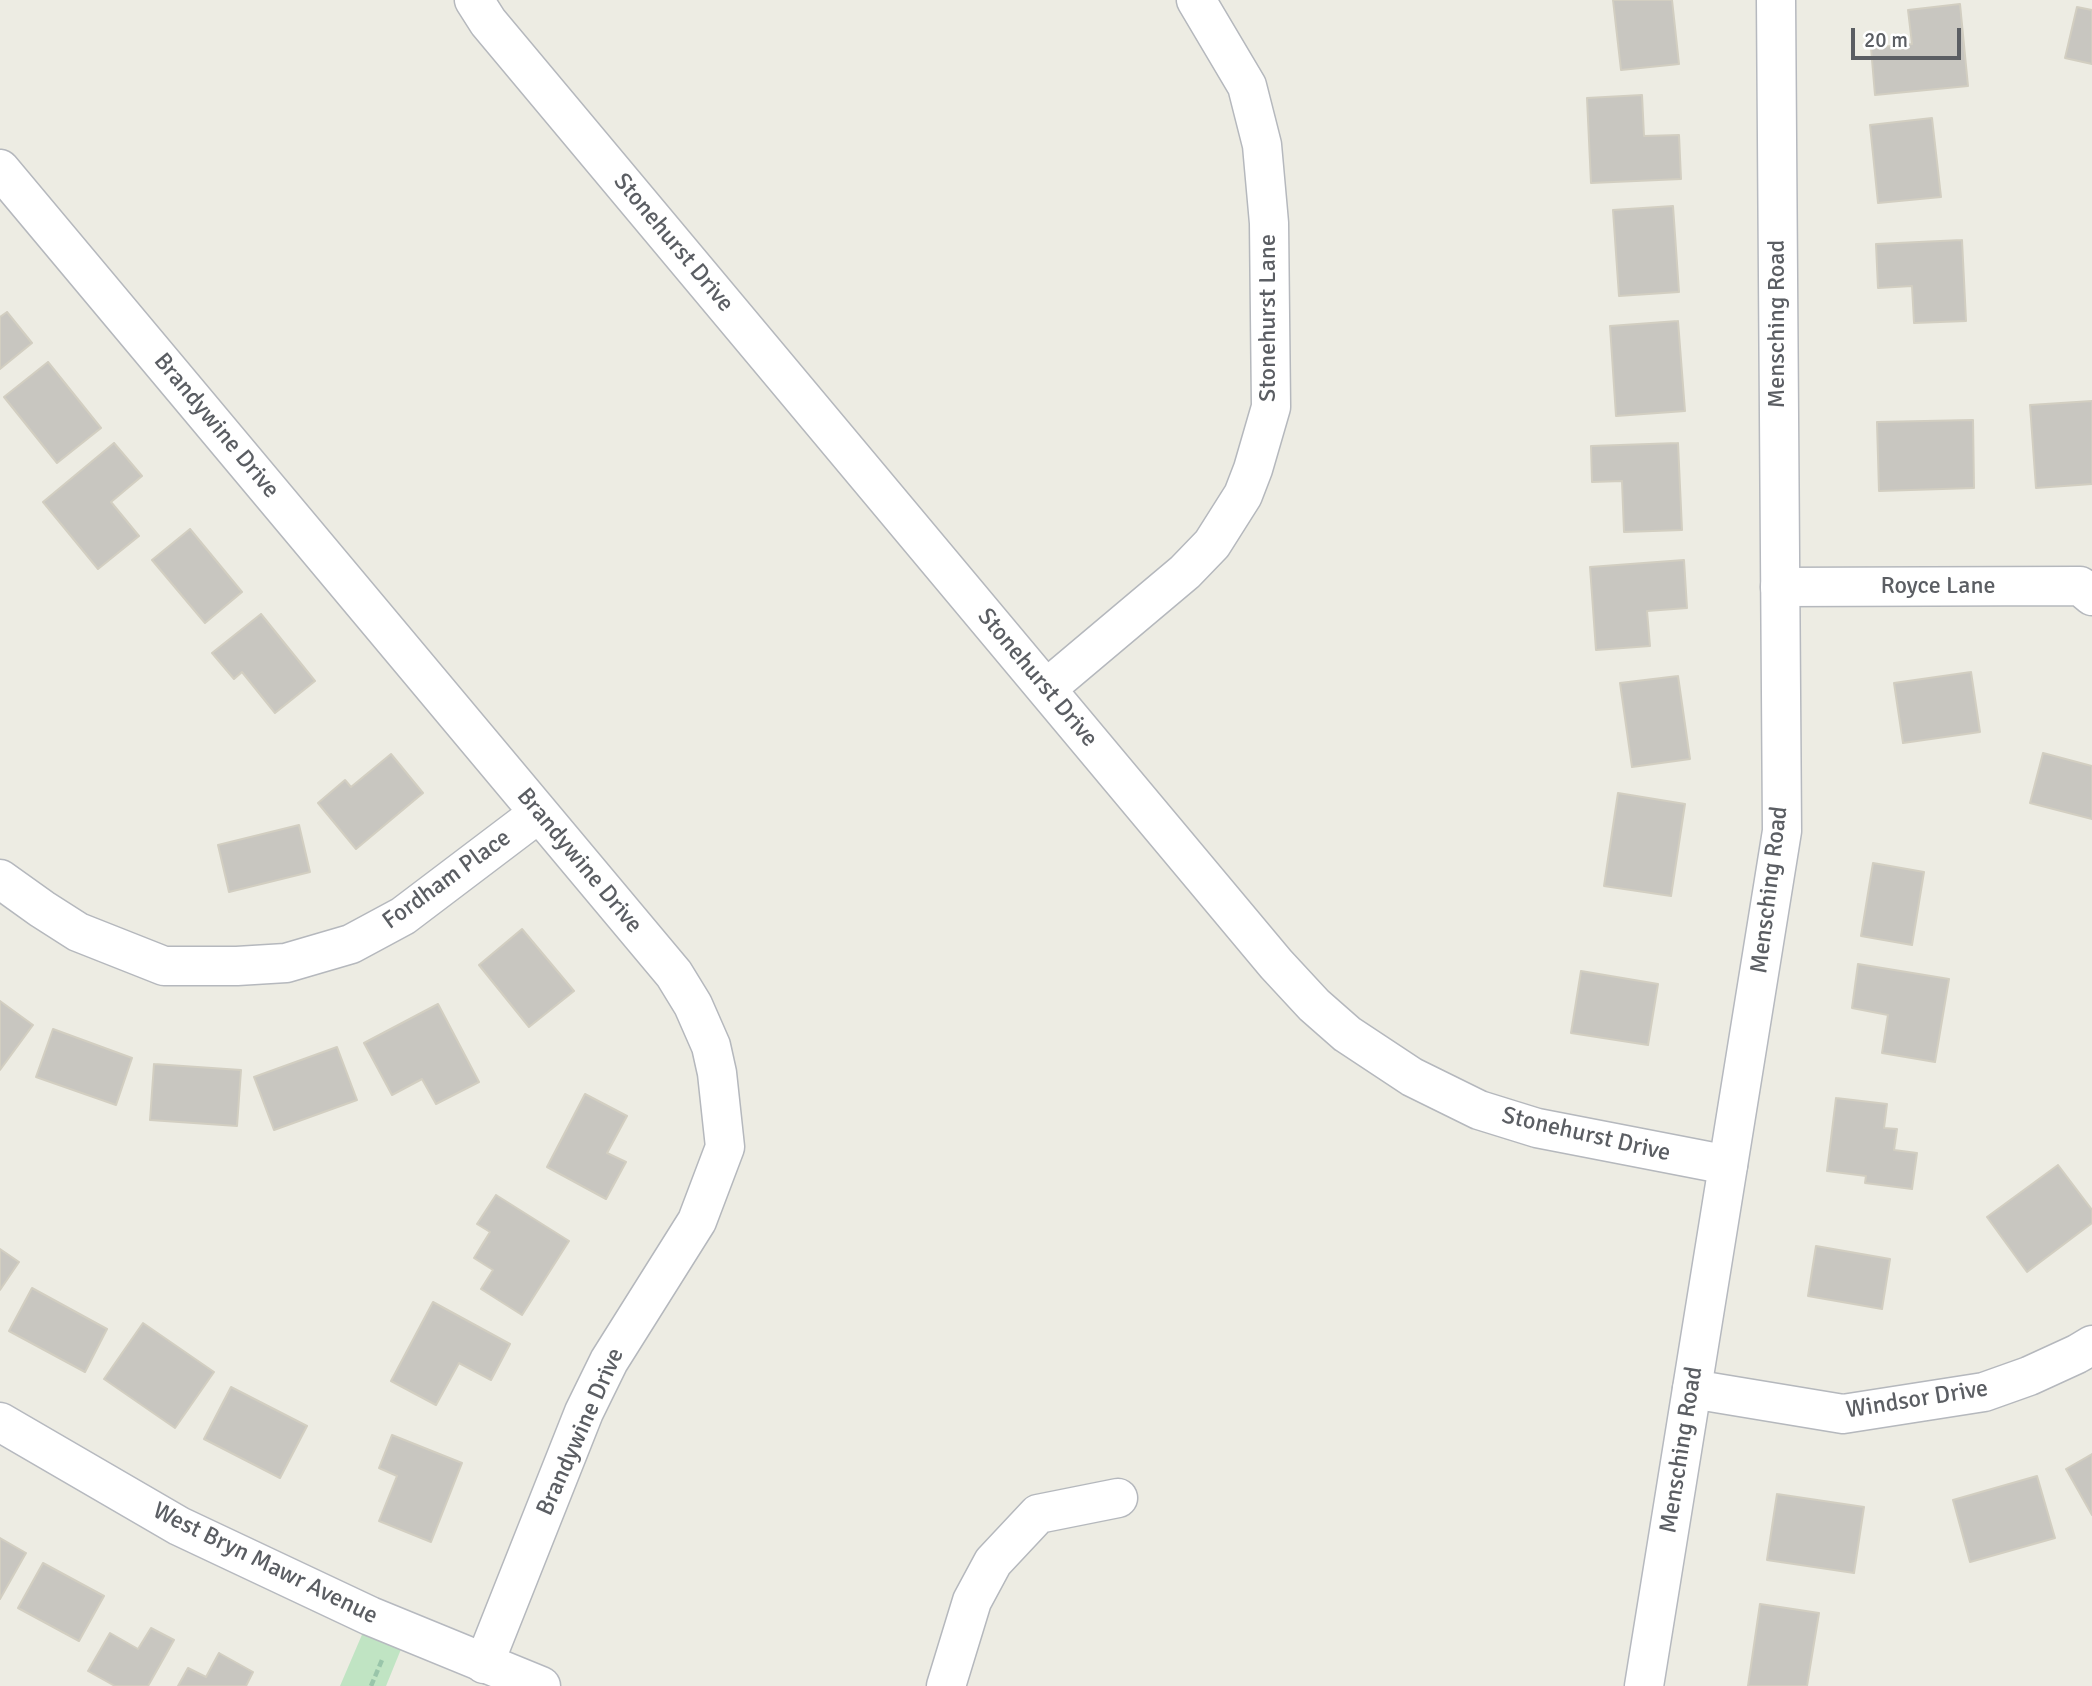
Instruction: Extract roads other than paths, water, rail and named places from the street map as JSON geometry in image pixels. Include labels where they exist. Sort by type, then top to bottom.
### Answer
[{"type":"street","name":"Stonehurst Drive","points":[[474,0],[488,22],[1276,964],[1314,1005],[1347,1034],[1412,1077],[1479,1110],[1536,1128],[1728,1165]]},
{"type":"street","name":"Stonehurst Lane","points":[[1046,689],[1185,572],[1212,544],[1242,495],[1253,469],[1271,407],[1269,223],[1262,145],[1247,86],[1196,0]]},
{"type":"street","name":"Mensching Road","points":[[1644,1686],[1782,831],[1776,0]]},
{"type":"street","name":"Brandywine Drive","points":[[0,169],[674,974],[693,1005],[711,1046],[718,1073],[725,1147],[697,1221],[609,1361],[584,1412],[484,1664]]},
{"type":"street","name":"Royce Lane","points":[[1780,587],[2080,586],[2092,596]]},
{"type":"street","name":"Fordham Place","points":[[0,879],[78,932],[164,966],[286,963],[351,944],[403,916],[539,813]]},
{"type":"street","name":"Windsor Drive","points":[[1692,1389],[1843,1414],[1984,1392],[2029,1376],[2092,1345]]},
{"type":"street","name":"West Bryn Mawr Avenue","points":[[0,1422],[179,1526],[370,1616],[541,1686]]},
{"type":"street","points":[[946,1686],[972,1601],[993,1562],[1038,1514],[1118,1498]]}]
